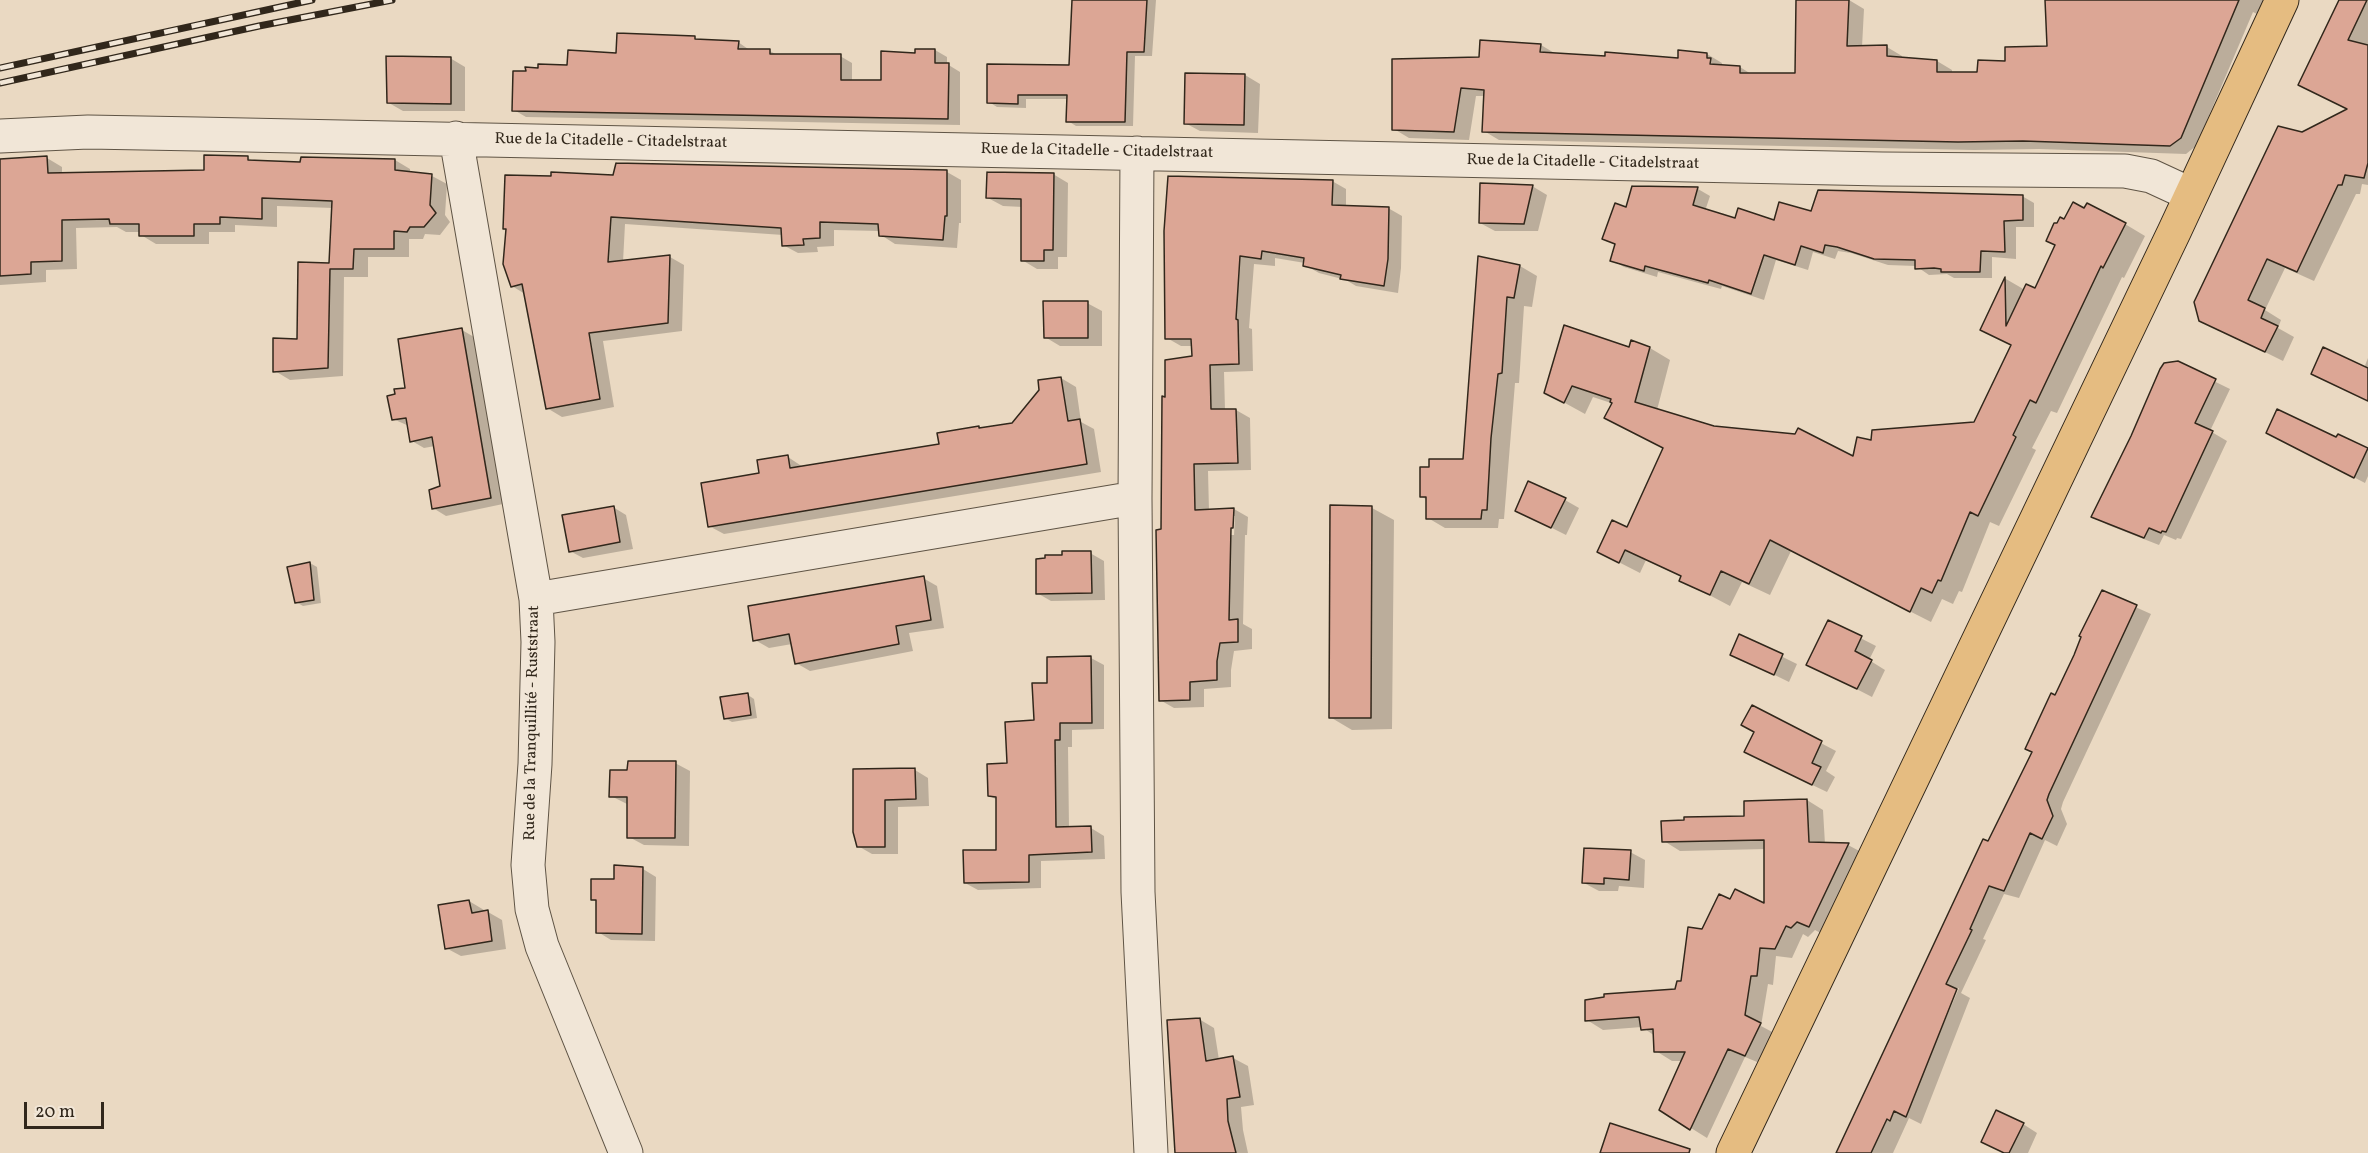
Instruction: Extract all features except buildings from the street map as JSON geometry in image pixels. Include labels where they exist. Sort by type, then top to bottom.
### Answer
[{"type":"main road","points":[[1733,1153],[2282,0]]},
{"type":"street","name":"Rue de la Citadelle - Citadelstraat","points":[[0,136],[88,132],[456,138],[1882,169],[2125,171],[2151,176],[2190,194]]},
{"type":"street","name":"Rue de la Tranquillité - Ruststraat","points":[[456,138],[536,599],[538,642],[535,764],[528,865],[532,909],[542,946],[626,1153]]},
{"type":"street","points":[[1137,153],[1135,498],[1138,892],[1151,1153]]},
{"type":"street","points":[[536,599],[1135,498]]},
{"type":"railway","points":[[0,68],[312,0]]},
{"type":"railway","points":[[0,83],[259,26],[392,0]]}]
